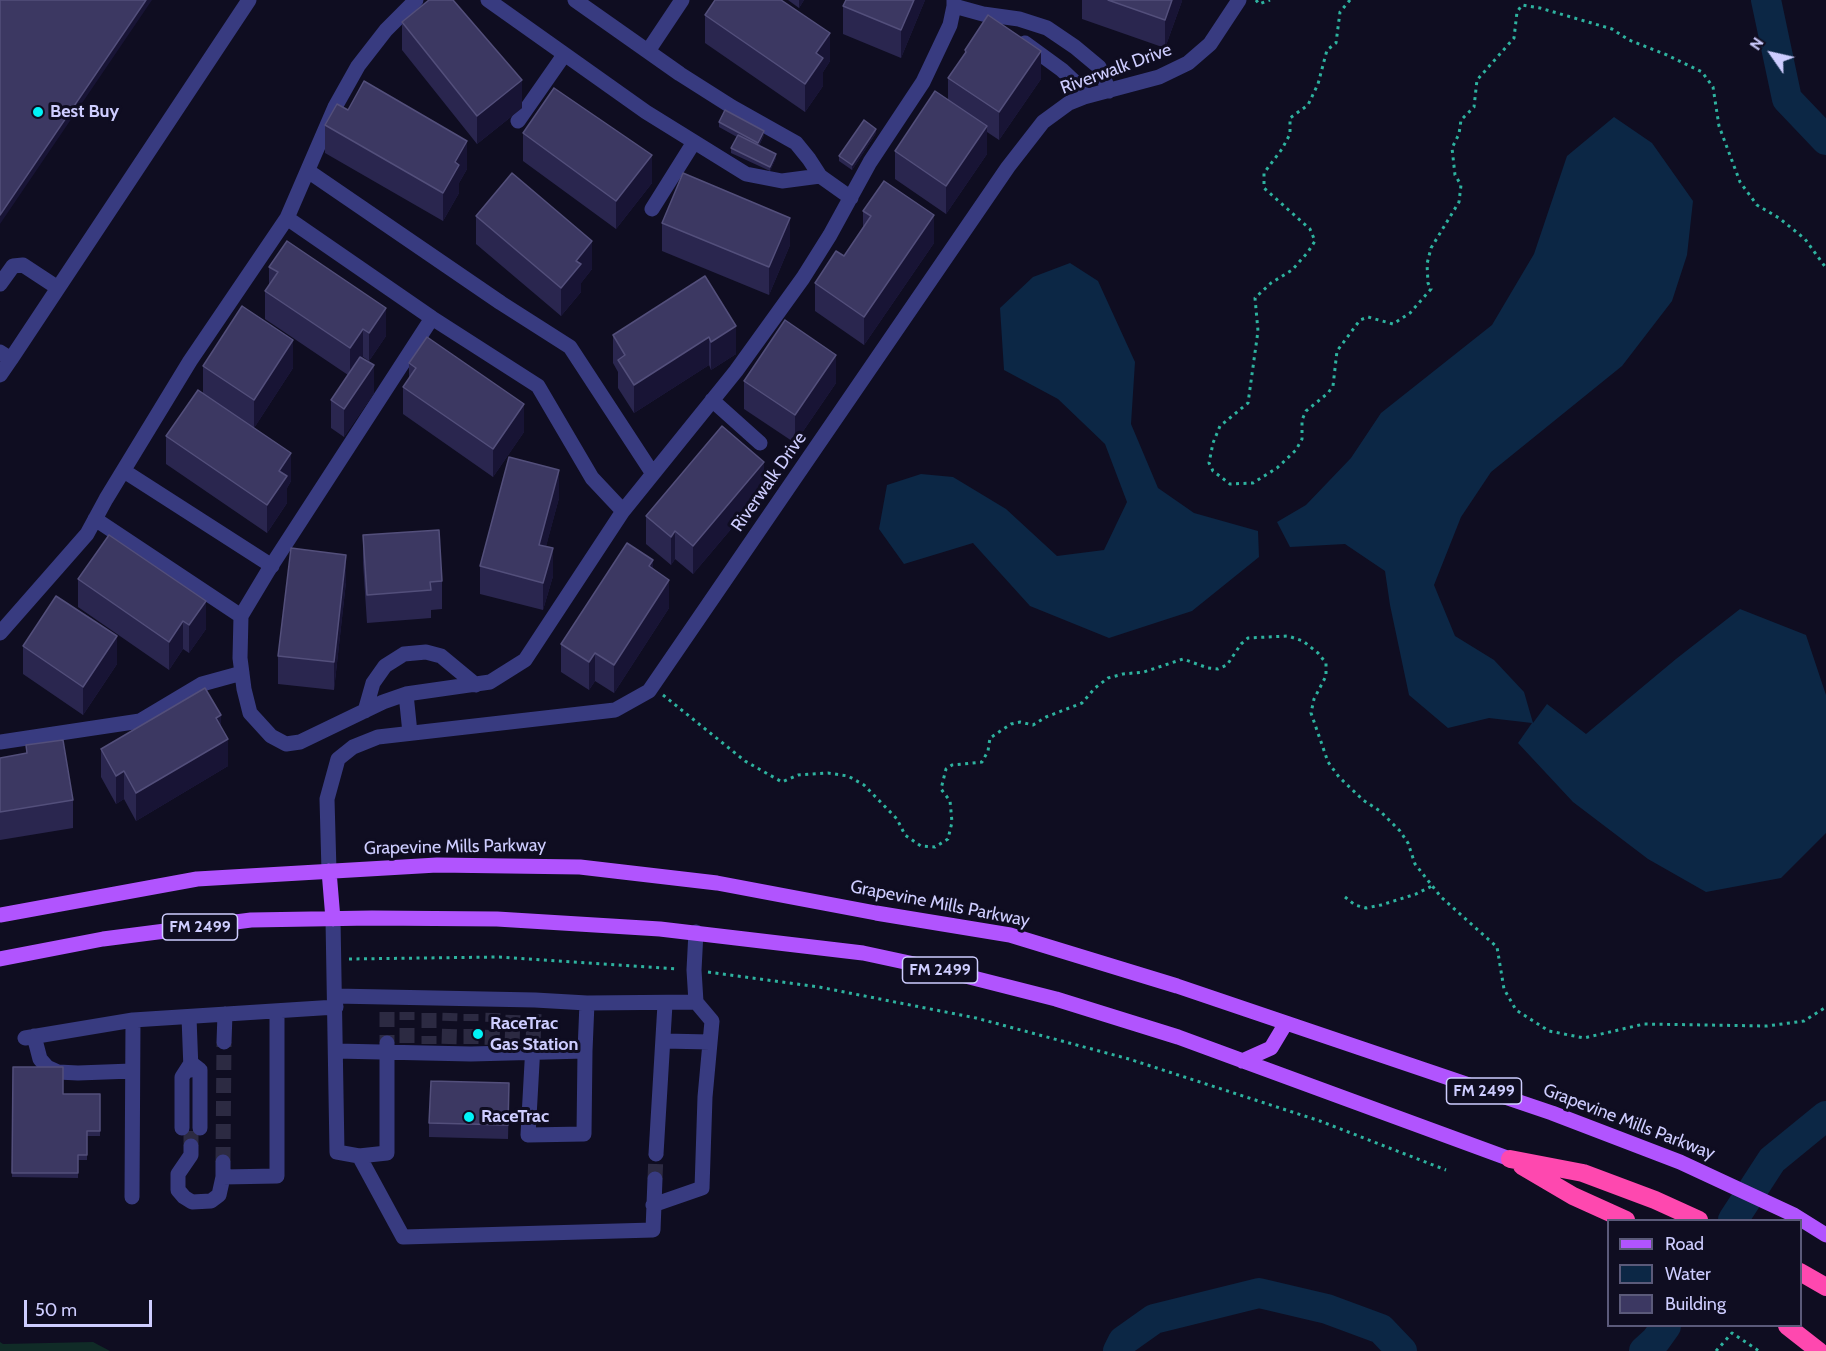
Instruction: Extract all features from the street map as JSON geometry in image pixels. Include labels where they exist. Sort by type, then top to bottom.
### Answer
[{"type":"highway","name":"FM 2499","points":[[1510,1159],[1583,1173],[1655,1200],[1695,1219]]},
{"type":"highway","points":[[1510,1159],[1573,1196],[1622,1219]]},
{"type":"highway","points":[[1802,1273],[1826,1287]]},
{"type":"highway","points":[[1788,1327],[1819,1351]]},
{"type":"main road","name":"Grapevine Mills Parkway","points":[[0,915],[197,879],[437,865],[580,867],[717,884],[1010,935],[1177,986],[1552,1113],[1680,1162],[1800,1219]]},
{"type":"main road","points":[[329,871],[333,919]]},
{"type":"main road","name":"FM 2499","points":[[0,959],[102,939],[251,920],[333,919],[497,919],[696,932],[863,953],[942,970],[1067,1003],[1178,1037],[1510,1159]]},
{"type":"main road","points":[[1242,1061],[1271,1048],[1287,1023]]},
{"type":"main road","name":"Grapevine Mills Parkway","points":[[1802,1220],[1826,1235]]},
{"type":"lane","points":[[0,375],[5,356],[58,288],[249,0]]},
{"type":"lane","points":[[0,633],[24,603],[81,541],[190,362],[287,218],[335,107],[357,66],[386,30],[416,0]]},
{"type":"lane","points":[[488,0],[646,112],[746,174],[782,181],[820,176]]},
{"type":"lane","points":[[575,0],[732,107],[795,144],[820,176],[850,198]]},
{"type":"lane","points":[[648,51],[682,0]]},
{"type":"lane","points":[[432,318],[241,616],[240,658],[250,713],[271,736],[286,744],[300,742],[383,702],[406,694],[490,682],[525,660],[623,511],[736,371],[803,278],[870,162],[923,82],[950,25],[954,3],[983,14],[1019,19],[1047,28],[1075,47],[1098,67],[1109,91]]},
{"type":"lane","name":"Riverwalk Drive","points":[[329,871],[327,800],[339,759],[353,747],[378,737],[615,710],[649,691],[1008,167],[1043,122],[1069,103],[1159,77],[1188,63],[1210,44],[1234,6]]},
{"type":"lane","points":[[983,14],[1062,70],[1079,86],[1084,97]]},
{"type":"lane","points":[[518,121],[564,55]]},
{"type":"lane","points":[[652,209],[694,142]]},
{"type":"lane","points":[[308,171],[501,303],[570,347],[653,474]]},
{"type":"lane","points":[[287,218],[432,318],[538,386],[592,478],[623,511]]},
{"type":"lane","points":[[0,284],[13,266],[23,265],[58,288]]},
{"type":"lane","points":[[712,400],[760,443]]},
{"type":"lane","points":[[124,471],[272,566]]},
{"type":"lane","points":[[95,519],[241,616]]},
{"type":"lane","points":[[365,711],[373,683],[385,666],[404,654],[426,652],[441,656],[476,685]]},
{"type":"lane","points":[[0,742],[140,721],[202,684],[242,673]]},
{"type":"lane","points":[[406,694],[410,733]]},
{"type":"lane","points":[[333,919],[337,1152],[359,1156],[387,1153],[388,1048]]},
{"type":"lane","points":[[653,1205],[702,1188],[705,1097],[712,1020],[696,1002],[694,970],[696,932]]},
{"type":"lane","points":[[132,1071],[58,1072],[47,1067],[40,1059],[30,1037],[133,1020],[277,1011],[336,1002],[493,1006],[515,999],[534,1007],[587,1003],[696,1002]]},
{"type":"lane","points":[[513,1015],[515,999]]},
{"type":"lane","points":[[534,1049],[528,1135],[584,1134],[587,1003]]},
{"type":"lane","points":[[656,1154],[665,1004]]},
{"type":"lane","points":[[191,1148],[178,1174],[178,1190],[192,1202],[211,1201],[219,1195],[223,1169],[278,1176],[277,1011]]},
{"type":"lane","points":[[224,1042],[225,1014]]},
{"type":"lane","points":[[189,1017],[191,1063],[182,1077],[191,1128]]},
{"type":"lane","points":[[132,1197],[133,1020]]},
{"type":"lane","points":[[664,1041],[710,1042]]},
{"type":"lane","points":[[336,1051],[449,1048],[585,1052]]},
{"type":"lane","points":[[359,1156],[403,1237],[652,1230],[655,1179]]},
{"type":"path","points":[[1256,0],[1259,4],[1270,0]]},
{"type":"path","points":[[1350,0],[1340,12],[1336,43],[1327,50],[1318,84],[1308,105],[1290,118],[1290,134],[1264,173],[1264,188],[1310,229],[1315,241],[1292,270],[1271,283],[1255,298],[1258,331],[1248,403],[1220,426],[1213,443],[1209,463],[1213,471],[1230,484],[1253,483],[1277,468],[1296,450],[1302,439],[1302,420],[1306,411],[1333,386],[1337,351],[1360,320],[1368,317],[1393,324],[1410,312],[1431,289],[1428,283],[1427,264],[1431,248],[1459,202],[1461,185],[1455,175],[1452,148],[1459,134],[1461,120],[1474,107],[1477,80],[1514,38],[1517,12],[1522,5],[1612,29],[1629,40],[1702,72],[1713,87],[1719,126],[1740,182],[1757,205],[1779,218],[1805,239],[1826,268]]},
{"type":"path","points":[[652,686],[745,761],[782,782],[798,775],[828,773],[848,776],[864,784],[897,819],[905,835],[921,846],[935,847],[948,838],[952,822],[950,801],[941,789],[946,769],[952,765],[982,762],[988,751],[990,738],[1011,724],[1020,722],[1033,724],[1082,703],[1095,688],[1108,678],[1144,672],[1183,659],[1218,669],[1227,665],[1241,644],[1248,638],[1288,636],[1303,641],[1326,663],[1326,676],[1314,699],[1311,713],[1328,762],[1339,777],[1400,831],[1408,843],[1416,864],[1441,897],[1497,947],[1504,989],[1516,1010],[1550,1031],[1584,1038],[1644,1024],[1767,1026],[1804,1021],[1826,1007]]},
{"type":"path","points":[[1345,897],[1355,905],[1366,908],[1416,894],[1432,886]]},
{"type":"path","points":[[334,959],[500,957],[694,970],[819,987],[976,1018],[1129,1059],[1320,1121],[1446,1170]]},
{"type":"path","points":[[1716,1351],[1732,1333],[1759,1351]]},
{"type":"green space","points":[[0,1342],[3,1344],[93,1342],[110,1351],[0,1351]]},
{"type":"water","points":[[1614,117],[1652,143],[1693,201],[1687,255],[1672,301],[1622,366],[1491,472],[1461,517],[1434,585],[1455,636],[1494,660],[1524,692],[1533,723],[1547,704],[1586,734],[1740,609],[1806,635],[1826,695],[1826,833],[1781,878],[1706,892],[1648,859],[1573,802],[1518,743],[1532,723],[1489,718],[1448,728],[1409,695],[1385,571],[1345,544],[1290,547],[1277,522],[1306,505],[1351,458],[1381,413],[1492,325],[1534,254],[1567,156]]},
{"type":"water","points":[[1070,263],[1098,281],[1135,362],[1131,424],[1158,488],[1194,513],[1258,531],[1259,557],[1192,611],[1109,638],[1030,606],[973,543],[904,564],[879,529],[887,485],[921,474],[953,477],[1006,509],[1057,556],[1104,550],[1127,502],[1105,444],[1058,399],[1004,370],[1000,308],[1033,277]]},
{"type":"building","name":"Best Buy","points":[[0,0],[146,0],[0,215]]},
{"type":"building","points":[[429,0],[453,0],[522,80],[477,116],[402,22]]},
{"type":"building","points":[[715,0],[781,0],[830,33],[816,53],[823,58],[805,84],[705,15]]},
{"type":"building","points":[[846,0],[914,0],[901,30],[843,6]]},
{"type":"building","points":[[1108,0],[1172,0],[1165,20]]},
{"type":"building","points":[[988,15],[1041,51],[999,112],[948,78]]},
{"type":"building","points":[[364,81],[467,141],[455,162],[459,165],[443,193],[325,125],[337,104],[348,110]]},
{"type":"building","points":[[554,88],[652,155],[616,201],[523,133]]},
{"type":"building","points":[[935,91],[987,126],[946,186],[895,151]]},
{"type":"building","points":[[725,110],[764,131],[758,143],[719,122]]},
{"type":"building","points":[[864,120],[876,129],[852,165],[839,156]]},
{"type":"building","points":[[738,135],[776,154],[770,167],[731,148]]},
{"type":"building","points":[[512,173],[592,241],[576,261],[581,264],[561,288],[476,216]]},
{"type":"building","points":[[683,173],[790,218],[769,267],[662,223]]},
{"type":"building","points":[[884,181],[934,215],[864,317],[815,283],[836,251],[844,256],[871,216],[863,211]]},
{"type":"building","points":[[287,241],[386,308],[369,333],[363,329],[350,348],[265,291],[278,272],[269,267]]},
{"type":"building","points":[[705,276],[736,326],[711,342],[709,337],[634,385],[618,360],[625,355],[613,335]]},
{"type":"building","points":[[242,306],[293,340],[254,400],[203,366]]},
{"type":"building","points":[[785,320],[836,355],[795,415],[744,381]]},
{"type":"building","points":[[427,337],[524,404],[493,449],[403,387],[416,368],[409,363]]},
{"type":"building","points":[[360,357],[374,365],[344,409],[331,400]]},
{"type":"building","points":[[198,390],[291,453],[279,471],[287,476],[267,505],[166,436]]},
{"type":"building","points":[[722,426],[764,462],[693,546],[675,531],[671,537],[646,516]]},
{"type":"building","points":[[509,457],[559,470],[539,545],[553,548],[543,583],[480,566]]},
{"type":"building","points":[[439,530],[442,581],[430,582],[431,590],[367,595],[363,535]]},
{"type":"building","points":[[109,535],[206,601],[189,625],[183,621],[169,642],[78,579]]},
{"type":"building","points":[[627,543],[653,560],[649,566],[669,580],[614,665],[595,653],[589,662],[561,644]]},
{"type":"building","points":[[291,548],[346,555],[334,662],[278,656]]},
{"type":"building","points":[[56,596],[117,636],[83,687],[23,646]]},
{"type":"building","points":[[205,688],[221,715],[216,718],[228,739],[136,793],[124,771],[116,776],[101,749]]},
{"type":"building","points":[[63,740],[73,800],[0,812],[0,758],[27,753],[26,745]]},
{"type":"building","points":[[13,1067],[63,1067],[63,1094],[100,1094],[100,1131],[87,1131],[87,1155],[78,1155],[78,1173],[12,1173]]},
{"type":"building","name":"RaceTrac","points":[[431,1081],[509,1083],[508,1125],[429,1123]]},
{"type":"waterway","points":[[1766,0],[1787,99],[1826,140]]},
{"type":"waterway","points":[[1734,1219],[1772,1160],[1826,1116]]},
{"type":"waterway","points":[[1118,1351],[1123,1341],[1154,1319],[1259,1293],[1327,1309],[1381,1329],[1402,1351]]},
{"type":"waterway","points":[[1644,1351],[1665,1327]]},
{"type":"tunnel","points":[[387,1012],[387,1043]]},
{"type":"tunnel","points":[[407,1012],[407,1043]]},
{"type":"tunnel","points":[[429,1013],[429,1044]]},
{"type":"tunnel","points":[[449,1044],[450,1013]]},
{"type":"tunnel","points":[[492,1045],[493,1013]]},
{"type":"tunnel","points":[[471,1014],[471,1044]]},
{"type":"tunnel","points":[[533,1045],[534,1014]]},
{"type":"tunnel","points":[[512,1046],[513,1015]]},
{"type":"tunnel","points":[[223,1162],[224,1042]]},
{"type":"tunnel","points":[[191,1128],[191,1146]]},
{"type":"tunnel","points":[[655,1179],[656,1154]]},
{"type":"place","name":"Best Buy","points":[[38,112]]},
{"type":"place","name":"RaceTrac Gas Station","points":[[478,1034]]},
{"type":"place","name":"RaceTrac","points":[[469,1117]]}]
